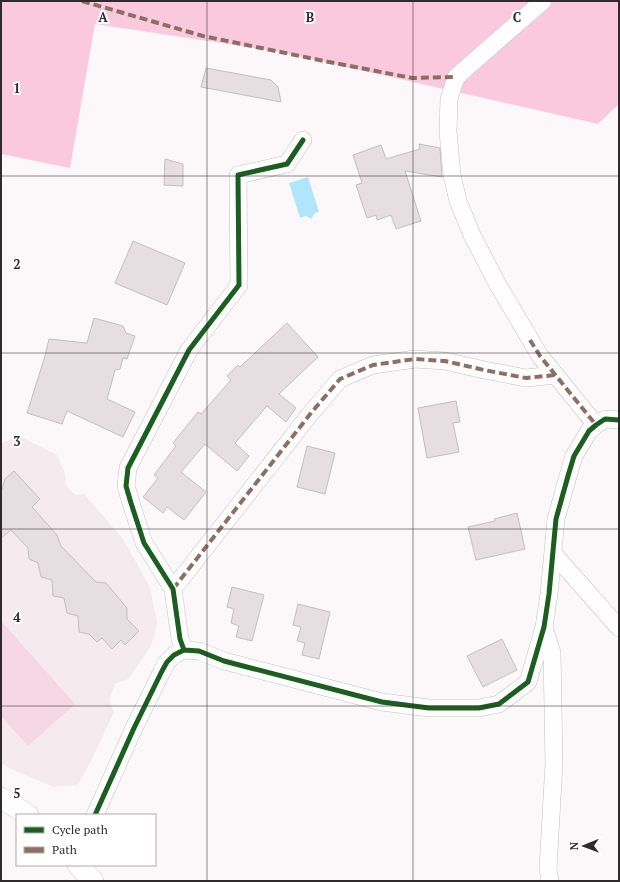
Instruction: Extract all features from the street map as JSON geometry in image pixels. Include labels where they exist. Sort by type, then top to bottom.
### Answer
[{"type":"street","points":[[543,1],[456,77],[449,99],[448,130],[452,175],[458,201],[472,235],[498,285],[540,356],[596,424]]},
{"type":"street","points":[[184,650],[180,639],[174,589],[144,543],[126,486],[128,468],[190,350],[239,284],[238,175],[287,164],[303,140]]},
{"type":"street","points":[[174,589],[301,426],[340,379],[373,365],[415,359],[445,361],[526,378],[555,375]]},
{"type":"street","points":[[95,814],[134,728],[162,671],[167,662],[174,655],[184,650],[199,651],[224,661],[382,702],[429,708],[479,708],[499,704],[528,682],[544,627],[554,553],[556,520],[574,456],[582,441],[596,424],[604,420],[619,420]]},
{"type":"street","points":[[554,553],[619,628]]},
{"type":"street","points":[[544,627],[552,653],[554,763],[548,869],[550,881]]},
{"type":"street","points":[[1,798],[26,814]]},
{"type":"street","points":[[79,866],[93,881]]},
{"type":"shaded area","points":[[1,1],[619,1],[619,104],[598,124],[280,52],[95,24],[70,168],[1,154]]},
{"type":"shaded area","points":[[19,436],[57,455],[65,474],[66,486],[75,495],[84,494],[123,539],[150,587],[157,622],[156,631],[150,648],[128,679],[115,684],[109,700],[114,712],[78,785],[53,787],[1,763],[1,443]]},
{"type":"shaded area","points":[[1,621],[75,704],[28,746],[1,716]]},
{"type":"water","points":[[308,177],[319,212],[315,213],[311,219],[306,216],[300,218],[289,183]]},
{"type":"building","points":[[206,68],[271,80],[278,87],[281,102],[201,87]]},
{"type":"building","points":[[419,144],[440,148],[442,177],[405,171],[421,221],[396,229],[391,215],[377,220],[376,215],[367,218],[356,185],[362,183],[353,155],[381,145],[386,159],[420,149]]},
{"type":"building","points":[[165,159],[183,164],[183,186],[164,185]]},
{"type":"building","points":[[133,241],[185,263],[167,305],[115,283]]},
{"type":"building","points":[[94,318],[123,326],[126,333],[135,336],[127,359],[123,358],[120,369],[115,370],[107,399],[135,412],[123,437],[67,411],[62,424],[27,413],[49,339],[87,343]]},
{"type":"building","points":[[287,323],[318,357],[279,394],[296,408],[286,422],[267,406],[235,443],[249,456],[237,471],[205,444],[181,472],[206,492],[184,520],[167,507],[163,513],[143,497],[158,478],[154,475],[176,446],[173,443],[198,412],[201,414],[231,380],[227,376],[238,365],[240,367]]},
{"type":"building","points":[[456,401],[460,422],[453,423],[459,452],[427,458],[418,408]]},
{"type":"building","points":[[307,446],[335,453],[325,494],[297,487]]},
{"type":"building","points":[[14,471],[40,499],[32,507],[57,535],[61,546],[96,582],[106,583],[127,608],[127,619],[139,631],[125,645],[121,640],[112,649],[102,638],[97,642],[89,634],[79,632],[78,616],[67,613],[64,598],[53,596],[52,580],[41,577],[38,563],[29,559],[28,548],[11,530],[1,538],[1,492],[5,479]]},
{"type":"building","points":[[517,513],[525,549],[476,560],[468,527],[495,521],[494,519]]},
{"type":"building","points":[[232,587],[264,595],[252,641],[236,637],[239,626],[231,623],[234,609],[227,607]]},
{"type":"building","points":[[298,604],[330,612],[319,659],[302,655],[305,643],[297,641],[301,627],[293,625]]},
{"type":"building","points":[[502,639],[517,670],[483,687],[467,656]]},
{"type":"marked path","points":[[82,1],[203,36],[324,61],[412,78],[456,77]]},
{"type":"marked path","points":[[530,340],[540,356],[596,425]]},
{"type":"marked path","points":[[173,589],[311,413],[340,379],[373,365],[415,359],[445,361],[526,378],[555,375]]},
{"type":"cycle path","points":[[184,650],[180,639],[173,589],[144,543],[126,486],[128,468],[189,350],[239,285],[238,175],[287,164],[303,140]]},
{"type":"cycle path","points":[[95,814],[134,728],[162,671],[167,662],[174,655],[184,650],[199,651],[224,661],[382,702],[429,708],[479,708],[499,704],[528,682],[544,627],[549,594],[556,519],[574,456],[589,431],[596,425],[605,419],[619,420]]}]
